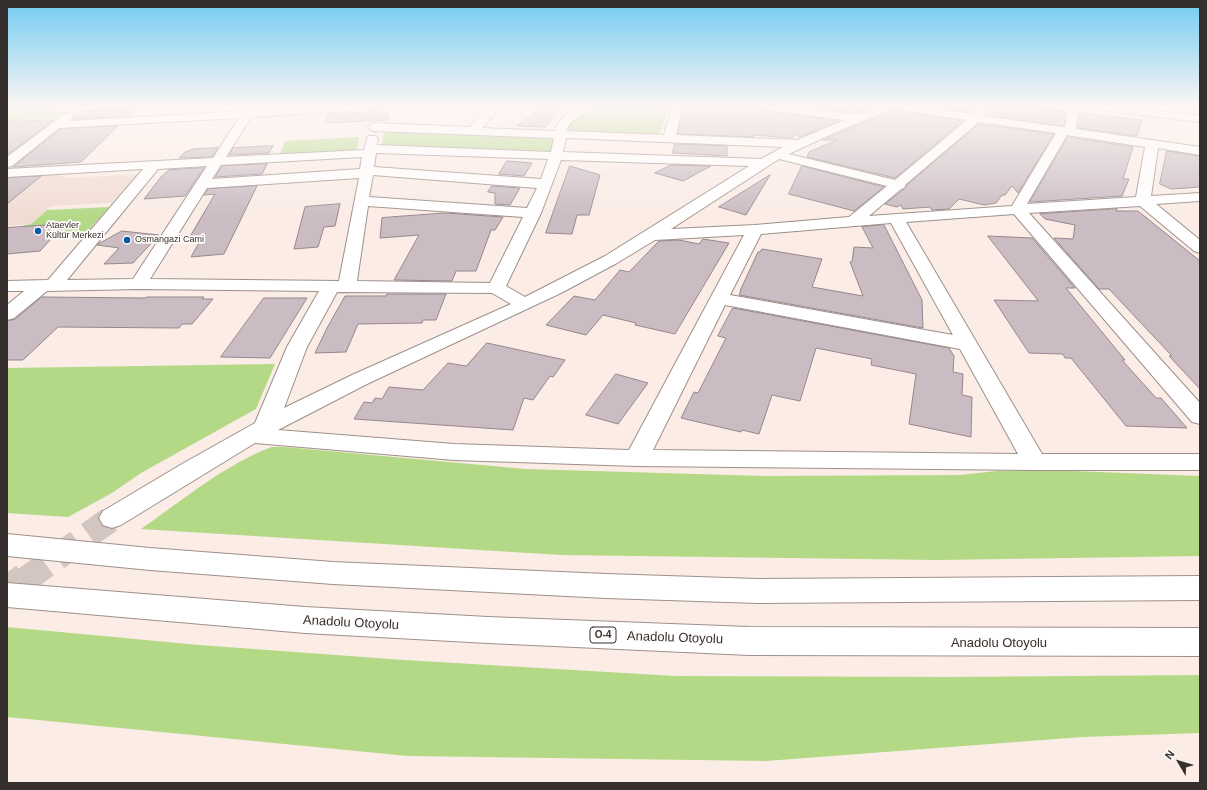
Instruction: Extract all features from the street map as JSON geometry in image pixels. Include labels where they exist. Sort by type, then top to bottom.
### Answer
[{"type":"main road","points":[[7,163],[32,144]]},
{"type":"main road","points":[[138,284],[229,144]]},
{"type":"main road","points":[[258,431],[297,347],[340,286],[362,201],[372,144]]},
{"type":"main road","points":[[496,288],[546,184],[559,144]]},
{"type":"main road","points":[[112,518],[178,477],[258,431],[334,391],[525,304],[588,272],[651,236],[771,159],[800,144]]},
{"type":"main road","points":[[854,221],[899,185],[946,144]]},
{"type":"main road","points":[[1017,209],[1059,144]]},
{"type":"main road","points":[[1143,201],[1152,144],[1200,151]]},
{"type":"main road","points":[[7,173],[216,163],[371,151],[556,156],[771,159],[899,185]]},
{"type":"main road","points":[[7,314],[48,285],[153,166]]},
{"type":"main road","points":[[202,184],[367,172],[546,184]]},
{"type":"main road","points":[[651,236],[756,230],[854,221],[1200,197]]},
{"type":"main road","points":[[362,201],[533,213]]},
{"type":"main road","points":[[1143,201],[1200,248]]},
{"type":"main road","points":[[1017,209],[1200,417]]},
{"type":"main road","points":[[896,218],[1035,462]]},
{"type":"main road","points":[[637,458],[756,230]]},
{"type":"main road","points":[[7,286],[138,284],[496,288],[525,304]]},
{"type":"main road","points":[[720,299],[968,344]]},
{"type":"main road","points":[[258,431],[454,452],[637,458],[1200,462]]},
{"type":"main road","points":[[7,545],[150,559],[333,572],[606,586],[758,591],[1200,588]]},
{"type":"main road","name":"Anadolu Otoyolu","points":[[7,594],[305,620],[741,641],[1200,642]]},
{"type":"shaded area","points":[[56,173],[67,178],[138,174],[112,203],[51,206],[31,224],[7,226],[7,176]]},
{"type":"green space","points":[[284,144],[358,144],[356,152],[279,157]]},
{"type":"green space","points":[[382,144],[554,144],[549,153]]},
{"type":"green space","points":[[109,207],[85,234],[10,239],[25,225],[31,224],[47,210]]},
{"type":"green space","points":[[275,364],[256,409],[141,473],[112,493],[68,517],[7,513],[7,368]]},
{"type":"green space","points":[[272,447],[525,469],[765,476],[960,475],[997,471],[1048,470],[1200,476],[1200,556],[938,560],[561,555],[141,529],[221,473],[255,454]]},
{"type":"green space","points":[[7,627],[199,645],[404,660],[675,676],[949,677],[1200,675],[1200,733],[1082,737],[766,761],[408,756],[7,717]]},
{"type":"building","points":[[7,144],[22,144],[7,155]]},
{"type":"building","points":[[42,144],[100,144],[81,162],[13,167]]},
{"type":"building","points":[[675,144],[727,146],[727,156],[673,153]]},
{"type":"building","points":[[828,144],[936,144],[895,178],[807,157],[809,152]]},
{"type":"building","points":[[956,144],[1048,144],[1018,193],[1012,186],[996,203],[984,205],[959,199],[949,209],[932,210],[930,207],[903,209],[901,205],[897,207],[885,204]]},
{"type":"building","points":[[1064,144],[1113,144],[1133,147],[1123,179],[1129,179],[1122,196],[1030,202]]},
{"type":"building","points":[[273,146],[269,153],[229,155],[233,148]]},
{"type":"building","points":[[218,148],[212,157],[179,158],[185,152],[193,149]]},
{"type":"building","points":[[1167,151],[1200,156],[1200,187],[1171,189],[1160,184]]},
{"type":"building","points":[[507,161],[532,163],[524,176],[499,174]]},
{"type":"building","points":[[267,164],[262,174],[215,177],[222,166]]},
{"type":"building","points":[[671,165],[711,166],[683,181],[655,173]]},
{"type":"building","points":[[570,166],[600,175],[589,215],[577,215],[572,234],[546,233]]},
{"type":"building","points":[[802,166],[884,187],[854,211],[789,194]]},
{"type":"building","points":[[204,168],[185,196],[144,199],[161,177],[169,170]]},
{"type":"building","points":[[770,175],[746,215],[719,207]]},
{"type":"building","points":[[41,176],[7,204],[7,178]]},
{"type":"building","points":[[257,186],[224,254],[191,257],[201,239],[188,240],[215,194],[204,195],[208,189]]},
{"type":"building","points":[[492,186],[520,188],[510,205],[495,204],[495,193],[488,192]]},
{"type":"building","points":[[340,204],[335,226],[324,227],[318,247],[294,249],[305,207]]},
{"type":"building","points":[[1117,209],[1116,211],[1138,211],[1200,261],[1200,389],[1169,356],[1172,356],[1109,289],[1099,289],[1054,238],[1073,239],[1075,225],[1045,219],[1040,214]]},
{"type":"building","points":[[445,213],[503,217],[495,230],[491,230],[476,271],[456,271],[452,281],[394,280],[419,235],[380,238],[382,218]]},
{"type":"building","points":[[65,224],[40,251],[7,254],[7,228]]},
{"type":"building","points":[[884,225],[922,300],[923,328],[739,295],[758,252],[762,249],[822,259],[812,287],[863,296],[850,262],[852,262],[854,247],[873,248],[862,227]]},
{"type":"building","points":[[122,231],[159,235],[133,263],[104,264],[119,248],[97,245]]},
{"type":"building","points":[[988,236],[1032,238],[1075,288],[1066,288],[1125,360],[1122,360],[1156,398],[1161,398],[1187,428],[1126,426],[1071,358],[1065,358],[1063,354],[1029,353],[994,300],[1038,301]]},
{"type":"building","points":[[703,239],[729,243],[675,334],[635,325],[636,323],[603,315],[586,335],[546,325],[574,296],[595,300],[620,270],[629,272],[659,241],[679,240],[699,244]]},
{"type":"building","points":[[387,294],[446,294],[436,320],[423,320],[422,323],[358,324],[346,352],[315,353],[345,296],[386,296]]},
{"type":"building","points":[[42,297],[204,297],[202,299],[213,299],[192,324],[182,324],[179,328],[58,327],[23,360],[7,360],[7,321],[15,319]]},
{"type":"building","points":[[264,298],[307,298],[270,358],[221,357]]},
{"type":"building","points":[[733,308],[949,348],[954,356],[953,372],[963,374],[962,395],[972,397],[971,437],[909,424],[916,374],[871,365],[872,359],[816,348],[800,401],[772,395],[759,434],[742,430],[741,432],[681,418],[694,392],[698,393],[726,338],[718,336]]},
{"type":"building","points":[[487,343],[565,360],[553,377],[550,376],[533,400],[524,398],[513,430],[354,419],[364,402],[372,403],[375,398],[382,399],[389,387],[423,390],[448,363],[466,366]]},
{"type":"building","points":[[616,374],[648,383],[618,424],[586,415]]},
{"type":"tunnel","points":[[25,580],[112,518]]},
{"type":"tunnel","points":[[7,593],[26,579]]},
{"type":"place","name":"Ataevler Kültür Merkezi","points":[[38,231]]},
{"type":"place","name":"Osmangazi Cami","points":[[127,240]]}]
